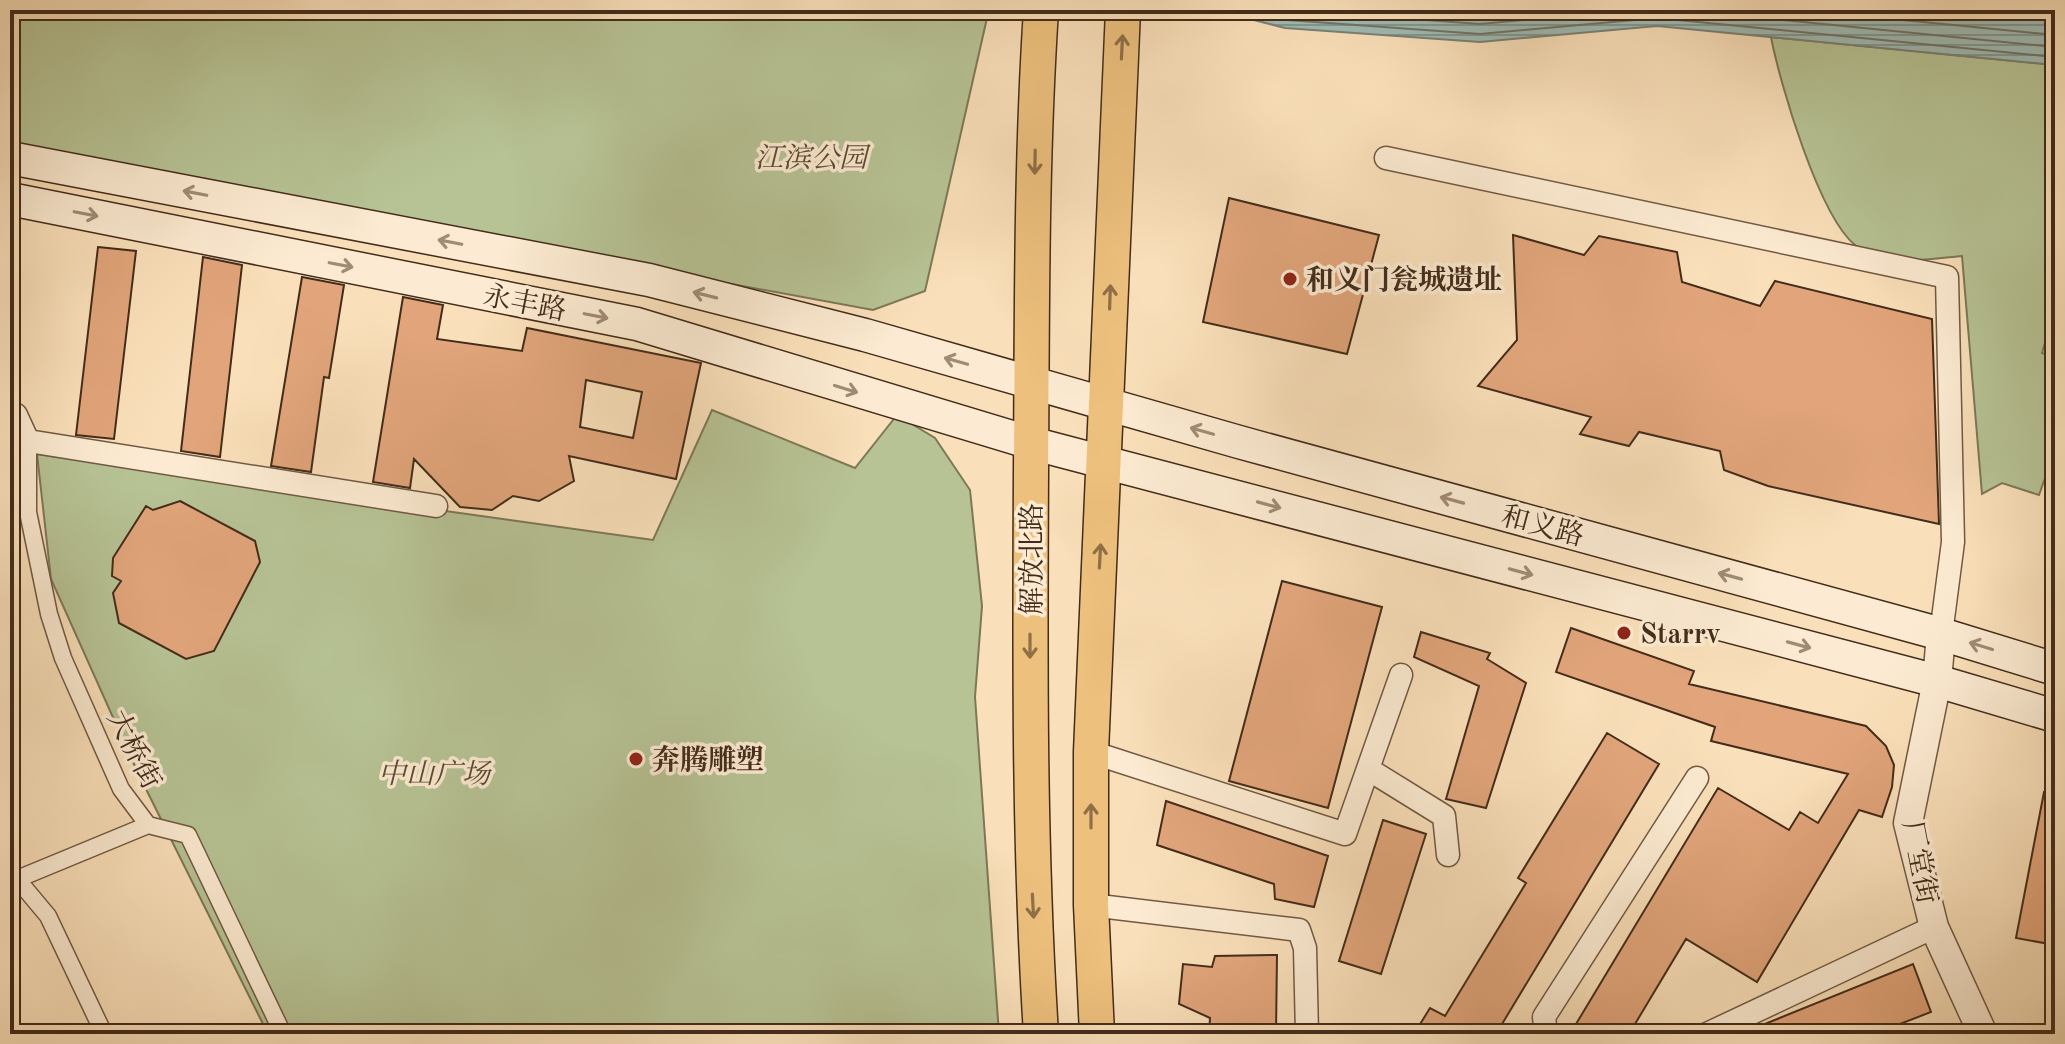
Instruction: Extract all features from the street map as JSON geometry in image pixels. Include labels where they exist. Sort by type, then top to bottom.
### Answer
[{"type":"main road","name":"解放北路","points":[[1041,10],[1036,84],[1031,382],[1032,895],[1041,1034]]},
{"type":"main road","points":[[1097,1034],[1091,905],[1091,752],[1123,10]]},
{"type":"main road","name":"永丰路","points":[[10,158],[649,280],[1031,382]]},
{"type":"main road","name":"永丰路","points":[[10,199],[637,324],[1031,443]]},
{"type":"main road","name":"和义路","points":[[1031,382],[1941,634],[2055,669]]},
{"type":"main road","name":"和义路","points":[[1031,443],[1937,681],[2055,716]]},
{"type":"street","points":[[1386,158],[1947,277],[1953,542],[1941,634]]},
{"type":"street","points":[[10,411],[16,415],[28,441],[436,506]]},
{"type":"street","name":"大桥街","points":[[28,441],[28,512],[49,614],[63,658],[121,789],[148,825],[188,835],[283,1034]]},
{"type":"street","points":[[10,519],[28,512]]},
{"type":"street","name":"厂堂街","points":[[1941,634],[1937,681],[1908,823],[1934,927],[1978,1032]]},
{"type":"street","points":[[1091,752],[1345,834],[1401,675]]},
{"type":"street","points":[[1368,769],[1444,816],[1448,855]]},
{"type":"street","points":[[1546,1034],[1544,1017],[1697,778]]},
{"type":"street","points":[[104,1034],[48,916],[13,881],[148,825]]},
{"type":"street","points":[[1091,905],[1299,930],[1305,948],[1307,1034]]},
{"type":"street","points":[[1710,1033],[1934,927]]},
{"type":"green space","name":"江滨公园","points":[[260,14],[987,18],[925,291],[873,310],[10,151],[10,16]]},
{"type":"green space","points":[[1771,37],[2055,65],[2055,309],[2042,353],[2055,357],[2055,450],[2039,495],[2002,483],[1982,494],[1962,256],[1921,260],[1879,257],[1855,245],[1841,230],[1803,148]]},
{"type":"green space","name":"中山广场","points":[[712,410],[855,468],[897,415],[935,438],[970,490],[982,606],[975,697],[999,1034],[268,1034],[137,771],[51,579],[37,454],[653,540]]},
{"type":"water","points":[[1215,10],[2055,10],[2055,65],[1657,26],[1480,42],[1285,28]]},
{"type":"building","name":"和义门瓮城遗址","points":[[1229,198],[1379,235],[1347,354],[1203,322]]},
{"type":"building","points":[[1513,235],[1584,255],[1599,236],[1677,252],[1682,282],[1760,306],[1775,281],[1932,319],[1939,524],[1768,486],[1724,470],[1720,451],[1639,432],[1629,446],[1580,434],[1591,417],[1478,386],[1517,340]]},
{"type":"building","points":[[98,247],[136,251],[114,439],[76,435]]},
{"type":"building","points":[[203,257],[242,265],[220,457],[181,451]]},
{"type":"building","points":[[302,277],[344,285],[329,378],[324,377],[311,472],[271,466]]},
{"type":"building","points":[[403,297],[443,305],[437,339],[522,351],[527,328],[701,363],[676,479],[569,456],[574,481],[539,501],[513,496],[492,510],[460,507],[414,459],[410,488],[373,482]],"holes":[[[586,380],[642,392],[633,438],[580,427]]]},
{"type":"building","points":[[180,501],[255,541],[260,562],[214,651],[186,659],[119,623],[113,593],[121,581],[112,576],[113,558],[146,506],[153,510]]},
{"type":"building","points":[[1282,581],[1382,607],[1328,808],[1229,781]]},
{"type":"building","points":[[1571,628],[1694,671],[1689,684],[1866,726],[1886,746],[1894,765],[1892,787],[1882,817],[1859,810],[1757,982],[1686,939],[1629,1034],[1570,1034],[1718,788],[1789,830],[1800,812],[1818,823],[1848,774],[1711,741],[1715,727],[1556,672]]},
{"type":"building","points":[[1421,632],[1490,653],[1487,659],[1526,683],[1486,808],[1446,799],[1479,686],[1414,657]]},
{"type":"building","points":[[1607,733],[1659,764],[1496,1034],[1414,1034],[1430,1008],[1445,1016],[1526,883],[1518,878]]},
{"type":"building","points":[[2044,792],[2055,793],[2055,945],[2016,938]]},
{"type":"building","points":[[1166,801],[1328,856],[1314,907],[1275,899],[1274,884],[1157,845]]},
{"type":"building","points":[[1383,820],[1426,834],[1381,974],[1339,961]]},
{"type":"building","points":[[1277,955],[1276,1034],[1209,1034],[1210,1018],[1179,1004],[1183,964],[1212,967],[1215,956]]},
{"type":"building","points":[[1913,964],[1931,1012],[1874,1034],[1740,1034]]},
{"type":"place","name":"和义门瓮城遗址","points":[[1290,279]]},
{"type":"place","name":"Starrv","points":[[1624,633]]},
{"type":"place","name":"奔腾雕塑","points":[[636,759]]}]
